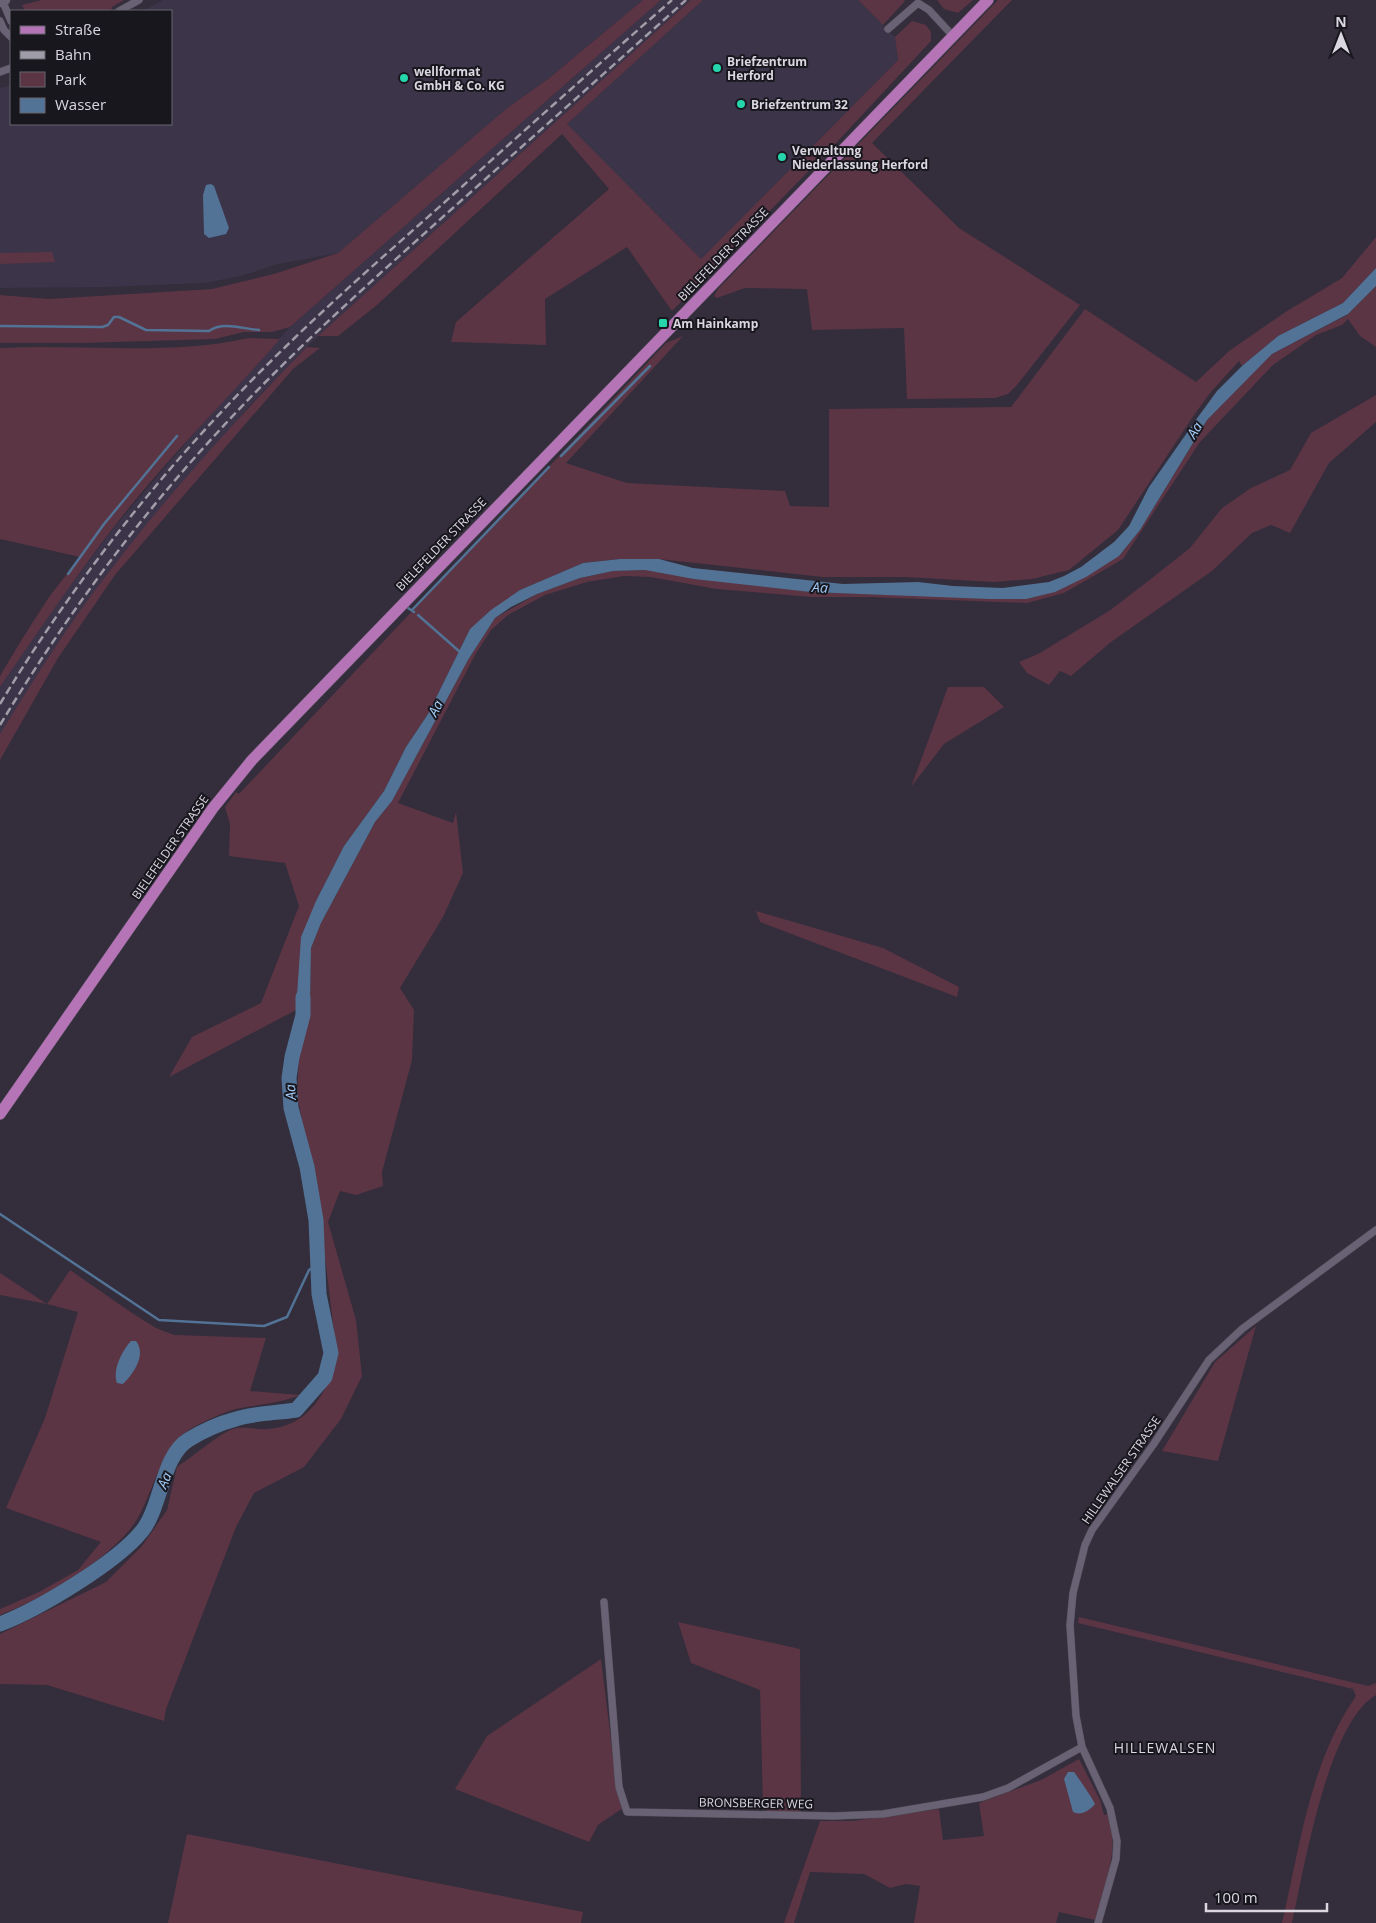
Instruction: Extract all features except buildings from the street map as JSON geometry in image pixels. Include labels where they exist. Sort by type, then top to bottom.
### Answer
[{"type":"main road","name":"BIELEFELDER STRASSE","points":[[0,1114],[208,816],[252,760],[988,0]]},
{"type":"street","points":[[121,10],[139,0]]},
{"type":"street","points":[[2,1],[10,19]]},
{"type":"street","points":[[888,30],[918,4],[929,10],[953,36]]},
{"type":"street","points":[[0,21],[2,29]]},
{"type":"street","name":"HILLEWALSER STRASSE","points":[[1098,1923],[1116,1859],[1117,1841],[1110,1808],[1082,1747],[1073,1688],[1070,1625],[1073,1593],[1085,1545],[1092,1530],[1153,1445],[1199,1372],[1214,1355],[1242,1328],[1376,1230]]},
{"type":"street","name":"BRONSBERGER WEG","points":[[604,1602],[619,1787],[626,1812],[834,1816],[883,1814],[984,1797],[1008,1788],[1082,1747]]},
{"type":"shaded area","points":[[163,0],[643,0],[548,79],[506,109],[338,253],[278,264],[241,276],[205,283],[106,287],[0,288],[0,88],[10,85],[10,125],[172,125],[172,10],[145,10]]},
{"type":"shaded area","points":[[661,0],[691,0],[318,336],[253,402],[111,569],[0,734],[0,687],[62,596],[116,525],[212,412],[290,327]]},
{"type":"shaded area","points":[[703,0],[858,0],[895,37],[898,60],[701,259],[567,124]]},
{"type":"green space","points":[[42,0],[124,0],[112,7],[111,10],[24,10],[22,5]]},
{"type":"green space","points":[[643,0],[661,0],[290,327],[272,332],[244,332],[215,339],[82,343],[0,343],[0,295],[49,299],[212,289],[277,273],[338,253],[506,109],[548,79]]},
{"type":"green space","points":[[691,0],[703,0],[567,124],[701,259],[898,60],[895,37],[912,21],[926,25],[931,32],[931,41],[837,142],[672,311],[627,247],[545,299],[546,345],[451,342],[456,322],[609,189],[562,134],[377,305],[338,336],[318,336]]},
{"type":"green space","points":[[858,0],[904,0],[905,1],[883,25]]},
{"type":"green space","points":[[937,0],[973,0],[958,13],[944,9]]},
{"type":"green space","points":[[998,0],[1012,0],[872,143],[959,228],[1080,305],[1017,385],[1008,394],[995,398],[907,399],[904,328],[812,330],[807,289],[745,288],[717,298],[714,296],[718,289]]},
{"type":"green space","points":[[1376,237],[1376,268],[1343,303],[1278,336],[1242,366],[1239,361],[1210,393],[1194,415],[1118,530],[1069,570],[1032,579],[994,582],[905,577],[822,577],[659,559],[620,559],[583,563],[520,590],[470,629],[428,714],[406,747],[384,791],[344,846],[316,901],[296,1010],[169,1077],[192,1037],[261,1003],[299,906],[285,863],[229,856],[230,824],[225,807],[236,792],[239,794],[666,343],[683,336],[566,463],[627,483],[785,491],[790,506],[829,507],[829,409],[1011,407],[1085,309],[1196,382],[1229,351],[1287,311],[1342,278]]},
{"type":"green space","points":[[52,252],[55,262],[0,264],[0,253]]},
{"type":"green space","points":[[1376,286],[1376,347],[1360,336],[1348,319],[1342,325],[1316,335],[1273,365],[1200,442],[1123,559],[1064,593],[1027,603],[870,597],[811,597],[717,589],[650,577],[624,576],[587,582],[545,595],[508,615],[491,630],[475,655],[398,803],[453,823],[456,812],[463,873],[443,917],[400,988],[414,1010],[412,1060],[382,1172],[383,1186],[356,1195],[340,1191],[328,1222],[356,1320],[362,1376],[341,1419],[304,1467],[254,1493],[236,1527],[166,1709],[164,1721],[47,1685],[0,1684],[0,1634],[106,1582],[142,1546],[167,1510],[177,1467],[230,1430],[238,1428],[268,1429],[282,1427],[295,1422],[314,1405],[328,1383],[337,1357],[319,1207],[297,1095],[299,1056],[310,1004],[311,948],[321,923],[375,822],[392,801],[468,660],[495,618],[537,594],[580,578],[613,571],[645,570],[810,592],[1026,599],[1119,556],[1140,530],[1207,420],[1244,381],[1272,354],[1347,315]]},
{"type":"green space","points":[[249,338],[280,339],[138,496],[77,576],[0,687],[0,676],[22,639],[49,597],[80,557],[0,539],[0,348],[188,347]]},
{"type":"green space","points":[[307,347],[320,348],[293,369],[115,575],[58,658],[0,760],[0,734],[82,608],[182,482]]},
{"type":"green space","points":[[1376,395],[1376,422],[1329,463],[1290,533],[1271,525],[1252,533],[1212,571],[1111,642],[1071,676],[1060,671],[1049,685],[1027,673],[1019,662],[1038,654],[1109,611],[1190,548],[1222,508],[1251,488],[1290,470],[1311,433]]},
{"type":"green space","points":[[948,687],[984,687],[1004,707],[944,744],[911,787]]},
{"type":"green space","points":[[756,911],[883,948],[959,987],[957,997],[760,922]]},
{"type":"green space","points":[[70,1270],[156,1328],[174,1335],[266,1338],[250,1391],[300,1395],[279,1402],[228,1411],[186,1432],[177,1439],[170,1449],[142,1511],[125,1535],[93,1563],[74,1576],[35,1599],[0,1615],[0,1609],[39,1592],[78,1570],[101,1542],[6,1508],[45,1418],[78,1312],[47,1304]]},
{"type":"green space","points":[[0,1273],[47,1304],[0,1295]]},
{"type":"green space","points":[[1256,1326],[1218,1461],[1162,1451],[1215,1362]]},
{"type":"green space","points":[[1079,1617],[1368,1686],[1376,1683],[1376,1695],[1359,1710],[1344,1734],[1331,1765],[1311,1834],[1292,1923],[1282,1923],[1308,1805],[1328,1748],[1340,1722],[1356,1696],[1353,1689],[1078,1623]]},
{"type":"green space","points":[[678,1622],[800,1649],[801,1812],[768,1812],[763,1807],[760,1690],[691,1663]]},
{"type":"green space","points":[[601,1659],[617,1789],[623,1808],[598,1825],[589,1842],[455,1789],[487,1736]]},
{"type":"green space","points":[[1079,1759],[1100,1800],[1104,1815],[1108,1814],[1112,1827],[1113,1840],[1110,1867],[1095,1920],[1059,1912],[1056,1923],[914,1923],[920,1886],[906,1884],[890,1888],[864,1874],[810,1872],[794,1923],[784,1923],[820,1821],[852,1821],[939,1809],[943,1840],[984,1836],[979,1803],[1041,1780]]},
{"type":"green space","points":[[187,1834],[583,1912],[581,1923],[168,1923]]},
{"type":"water","points":[[211,184],[214,186],[229,228],[226,234],[209,238],[204,234],[203,195],[206,185]]},
{"type":"water","points":[[1376,268],[1376,286],[1348,314],[1272,354],[1207,420],[1140,530],[1119,556],[1086,577],[1055,592],[1026,599],[989,599],[810,592],[694,579],[645,570],[613,571],[580,578],[537,594],[511,607],[495,618],[468,660],[392,801],[375,822],[321,923],[311,948],[310,1004],[303,1015],[296,1010],[301,937],[316,901],[344,846],[384,791],[406,747],[428,714],[470,629],[491,610],[520,590],[583,563],[620,559],[659,559],[693,568],[843,584],[918,582],[953,586],[1003,588],[1049,582],[1081,567],[1114,542],[1129,526],[1149,487],[1198,417],[1217,391],[1242,366],[1278,336],[1343,303]]},
{"type":"water","points":[[131,1341],[136,1341],[139,1346],[140,1352],[137,1364],[123,1384],[117,1383],[116,1372],[119,1361]]},
{"type":"water","points":[[1068,1772],[1074,1772],[1095,1804],[1085,1812],[1073,1812],[1064,1779]]},
{"type":"waterway","points":[[0,326],[102,327],[108,325],[114,317],[119,317],[146,330],[209,331],[220,326],[259,330]]},
{"type":"waterway","points":[[561,456],[650,366]]},
{"type":"waterway","points":[[68,574],[104,524],[177,436]]},
{"type":"waterway","points":[[412,610],[549,467]]},
{"type":"waterway","points":[[408,608],[414,612]]},
{"type":"waterway","points":[[418,615],[460,652]]},
{"type":"waterway","name":"Aa","points":[[0,1624],[35,1608],[76,1584],[130,1544],[148,1521],[167,1470],[179,1448],[188,1440],[218,1425],[243,1417],[296,1410],[325,1377],[331,1353],[319,1294],[316,1220],[307,1167],[291,1108],[289,1078],[292,1057],[303,1015],[303,997]]},
{"type":"waterway","points":[[0,1214],[159,1320],[264,1326],[287,1317],[309,1270],[318,1264]]},
{"type":"railway","points":[[0,704],[90,569],[157,484],[229,404],[336,299],[672,0]]},
{"type":"railway","points":[[0,725],[48,649],[100,574],[156,503],[243,405],[357,294],[686,0]]},
{"type":"place","name":"Briefzentrum Herford","points":[[717,68]]},
{"type":"place","name":"wellformat GmbH & Co. KG","points":[[404,78]]},
{"type":"place","name":"Briefzentrum 32","points":[[741,104]]},
{"type":"place","name":"Verwaltung Niederlassung Herford","points":[[782,157]]},
{"type":"place","name":"Am Hainkamp","points":[[663,323]]},
{"type":"district","name":"HILLEWALSEN","points":[[1165,1747]]}]
